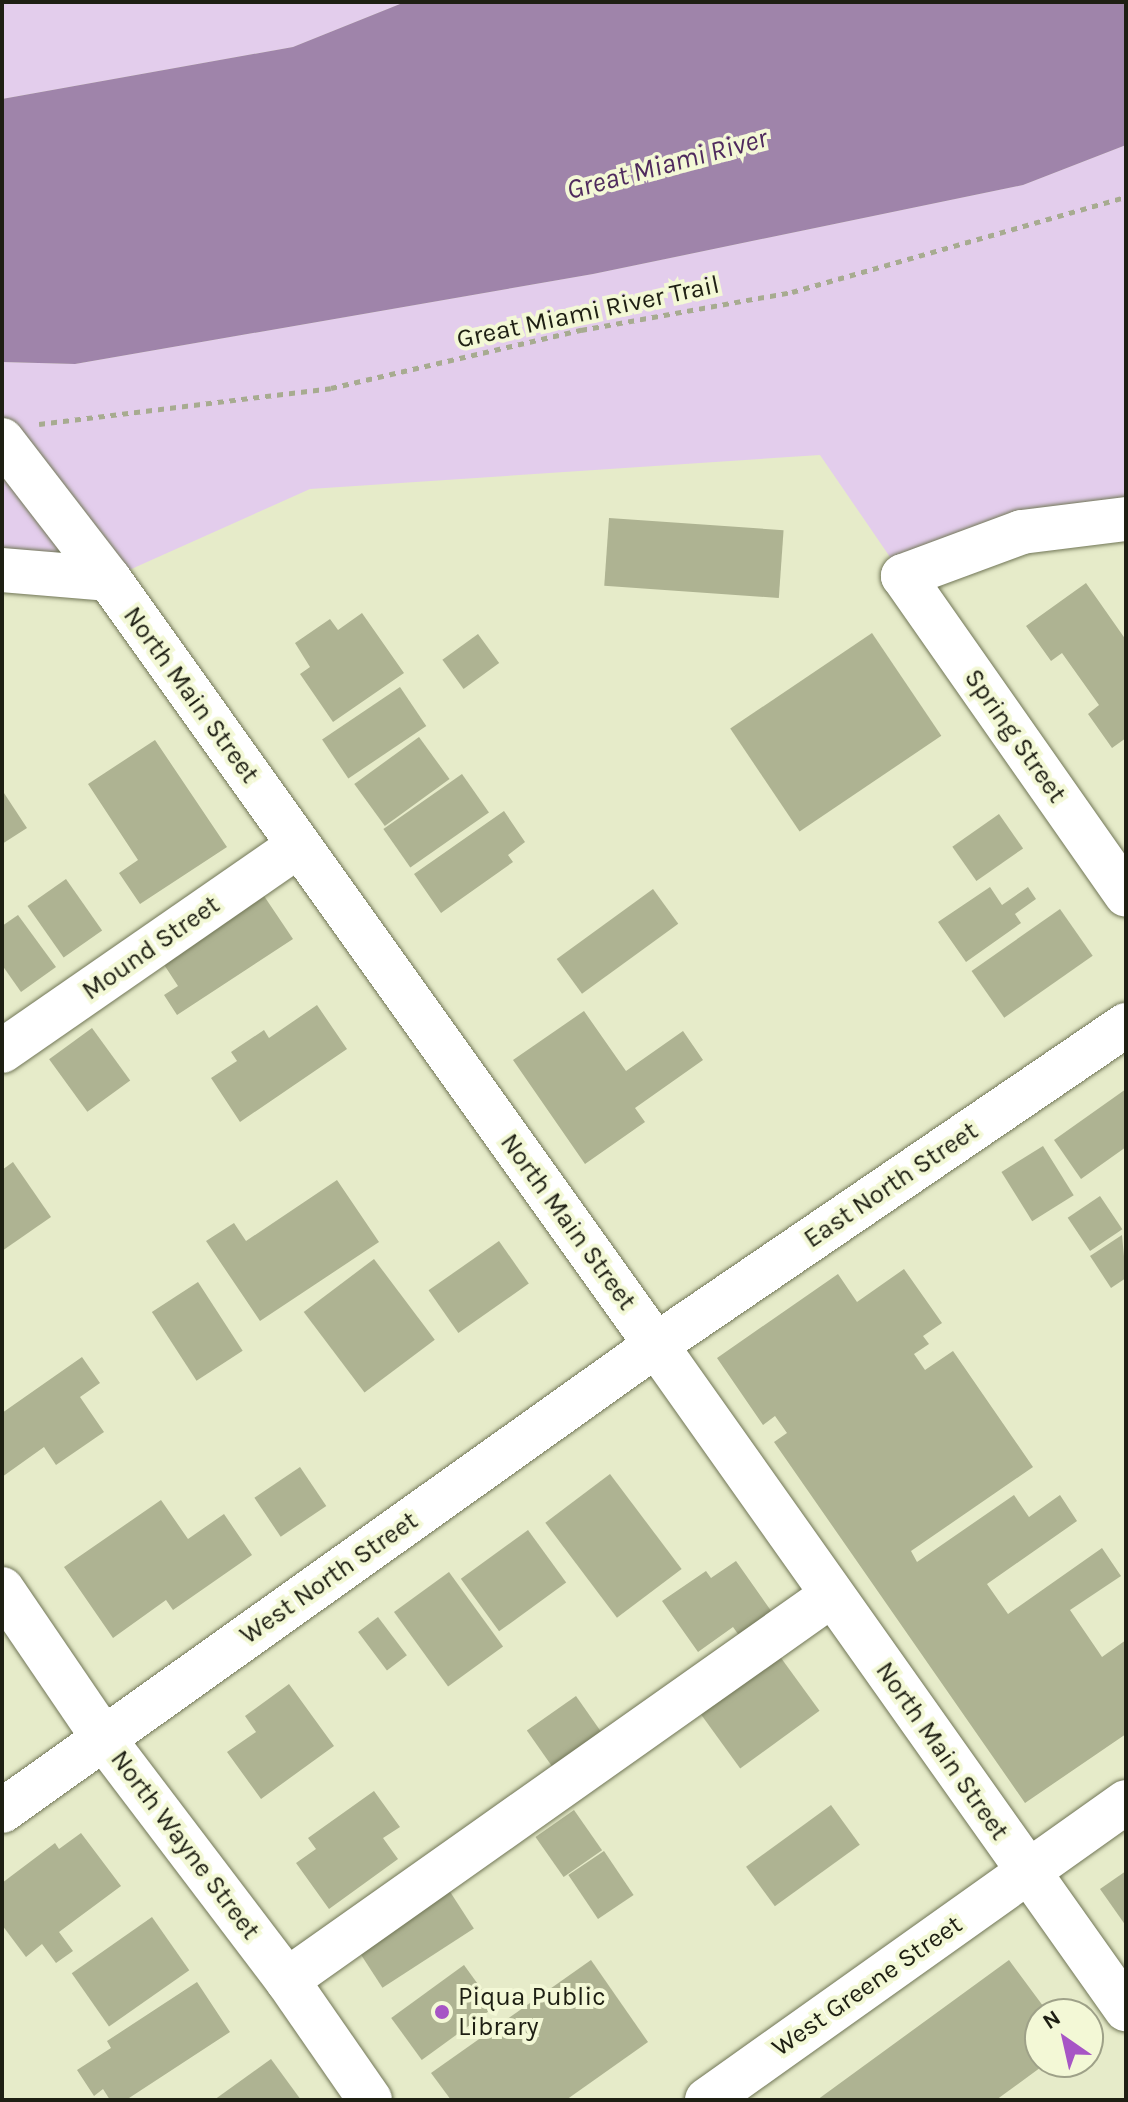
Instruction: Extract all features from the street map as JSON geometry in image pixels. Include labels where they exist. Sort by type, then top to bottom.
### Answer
[{"type":"street","name":"North Main Street","points":[[2,440],[37,490],[109,579],[1126,2009]]},
{"type":"street","name":"Spring Street","points":[[1126,519],[1022,532],[903,576],[1126,895]]},
{"type":"street","points":[[2,570],[109,579]]},
{"type":"street","name":"Mound Street","points":[[2,1051],[299,845]]},
{"type":"street","name":"East North Street","points":[[656,1345],[1126,1025]]},
{"type":"street","name":"West North Street","points":[[2,1811],[656,1345]]},
{"type":"street","name":"North Wayne Street","points":[[2,1589],[104,1739],[287,1980],[370,2100]]},
{"type":"street","points":[[287,1980],[832,1595]]},
{"type":"street","name":"West Greene Street","points":[[707,2100],[1126,1802]]},
{"type":"path","name":"Great Miami River Trail","points":[[49,424],[331,388],[581,330],[792,292],[1126,197]]},
{"type":"shaded area","points":[[2,2],[405,2],[293,47],[2,99]]},
{"type":"shaded area","points":[[1126,145],[1126,519],[903,576],[820,455],[310,489],[109,579],[2,570],[2,362],[75,364],[593,274],[1023,185]]},
{"type":"water","name":"Great Miami River","points":[[405,2],[1126,2],[1126,145],[1023,185],[593,274],[75,364],[2,362],[2,99],[293,47]]},
{"type":"building","points":[[609,518],[784,530],[779,598],[604,586]]},
{"type":"building","points":[[1086,583],[1126,640],[1126,738],[1112,748],[1088,714],[1099,705],[1062,653],[1051,661],[1026,626]]},
{"type":"building","points":[[362,613],[404,673],[333,722],[300,674],[310,667],[295,643],[330,619],[338,630]]},
{"type":"building","points":[[872,633],[941,736],[800,831],[730,729]]},
{"type":"building","points":[[478,634],[499,663],[464,689],[442,660]]},
{"type":"building","points":[[400,687],[426,726],[348,779],[322,740]]},
{"type":"building","points":[[419,737],[450,779],[385,826],[354,784]]},
{"type":"building","points":[[155,740],[227,847],[140,904],[119,873],[138,860],[88,784]]},
{"type":"building","points":[[462,774],[489,813],[410,868],[383,829]]},
{"type":"building","points":[[2,790],[27,828],[2,844]]},
{"type":"building","points":[[504,811],[525,842],[508,855],[513,862],[441,913],[414,874]]},
{"type":"building","points":[[999,814],[1023,848],[976,881],[952,847]]},
{"type":"building","points":[[66,879],[102,931],[64,958],[27,906]]},
{"type":"building","points":[[990,887],[1002,905],[1028,887],[1036,899],[1015,914],[1021,923],[966,962],[938,922]]},
{"type":"building","points":[[653,889],[678,924],[582,994],[557,959]]},
{"type":"building","points":[[260,890],[293,939],[177,1015],[164,995],[178,986],[159,957]]},
{"type":"building","points":[[1060,909],[1093,956],[1004,1018],[972,971]]},
{"type":"building","points":[[18,915],[56,967],[21,992],[2,965],[2,926]]},
{"type":"building","points":[[317,1005],[347,1049],[240,1122],[211,1078],[237,1061],[231,1052],[264,1030],[269,1038]]},
{"type":"building","points":[[584,1011],[626,1071],[683,1031],[703,1060],[635,1108],[645,1122],[585,1164],[513,1060]]},
{"type":"building","points":[[92,1028],[130,1081],[87,1112],[49,1059]]},
{"type":"building","points":[[1126,1089],[1126,1147],[1081,1179],[1054,1140]]},
{"type":"building","points":[[1043,1146],[1074,1195],[1032,1221],[1001,1172]]},
{"type":"building","points":[[13,1162],[51,1217],[2,1251],[2,1170]]},
{"type":"building","points":[[337,1180],[379,1242],[260,1321],[206,1241],[234,1223],[246,1241]]},
{"type":"building","points":[[1100,1196],[1122,1229],[1090,1251],[1068,1218]]},
{"type":"building","points":[[1122,1235],[1126,1278],[1111,1288],[1090,1256]]},
{"type":"building","points":[[499,1241],[529,1284],[458,1333],[429,1290]]},
{"type":"building","points":[[374,1259],[435,1340],[365,1393],[304,1312]]},
{"type":"building","points":[[904,1269],[942,1323],[923,1336],[929,1344],[914,1354],[925,1370],[953,1351],[1033,1467],[911,1551],[917,1562],[1014,1495],[1029,1517],[1060,1495],[1077,1521],[987,1584],[1008,1614],[1102,1548],[1121,1576],[1070,1610],[1102,1657],[1126,1640],[1126,1734],[1025,1803],[774,1442],[787,1433],[775,1416],[763,1425],[717,1358],[838,1274],[857,1302]]},
{"type":"building","points":[[198,1282],[243,1351],[197,1381],[152,1312]]},
{"type":"building","points":[[82,1357],[100,1383],[80,1397],[104,1432],[56,1465],[44,1447],[2,1477],[2,1413]]},
{"type":"building","points":[[300,1467],[326,1506],[281,1537],[254,1498]]},
{"type":"building","points":[[610,1474],[682,1569],[617,1618],[545,1523]]},
{"type":"building","points":[[161,1500],[188,1539],[224,1514],[252,1555],[173,1610],[166,1600],[113,1638],[64,1567]]},
{"type":"building","points":[[528,1530],[566,1583],[499,1631],[461,1579]]},
{"type":"building","points":[[736,1561],[779,1622],[746,1645],[733,1627],[698,1652],[662,1601],[706,1571],[711,1578]]},
{"type":"building","points":[[449,1572],[503,1646],[448,1686],[394,1612]]},
{"type":"building","points":[[378,1617],[407,1655],[387,1670],[358,1632]]},
{"type":"building","points":[[776,1651],[819,1711],[740,1768],[697,1709]]},
{"type":"building","points":[[289,1684],[334,1746],[261,1799],[227,1752],[256,1732],[245,1716]]},
{"type":"building","points":[[576,1696],[606,1739],[557,1773],[527,1730]]},
{"type":"building","points":[[374,1791],[400,1827],[383,1838],[398,1859],[329,1909],[296,1863],[316,1849],[308,1838]]},
{"type":"building","points":[[831,1805],[860,1845],[775,1906],[746,1867]]},
{"type":"building","points":[[574,1810],[602,1850],[564,1877],[535,1837]]},
{"type":"building","points":[[81,1833],[121,1886],[59,1932],[73,1951],[56,1963],[42,1944],[26,1957],[2,1925],[2,1883],[55,1843],[59,1849]]},
{"type":"building","points":[[604,1851],[634,1895],[598,1919],[568,1875]]},
{"type":"building","points":[[1126,1871],[1126,1926],[1100,1889]]},
{"type":"building","points":[[445,1884],[474,1928],[382,1988],[354,1943]]},
{"type":"building","points":[[152,1917],[189,1970],[109,2026],[72,1973]]},
{"type":"building","points":[[591,1960],[648,2042],[566,2100],[451,2100],[431,2073]]},
{"type":"building","points":[[1009,1960],[1037,1998],[1024,1998],[1026,2078],[996,2100],[817,2100]]},
{"type":"building","name":"Piqua Public Library","points":[[464,1965],[495,2007],[422,2060],[391,2018]]},
{"type":"building","points":[[197,1982],[230,2032],[126,2100],[110,2100],[103,2089],[94,2096],[77,2070],[111,2048],[107,2041]]},
{"type":"building","points":[[271,2059],[301,2100],[214,2100]]},
{"type":"place","name":"Piqua Public Library","points":[[442,2012]]}]
